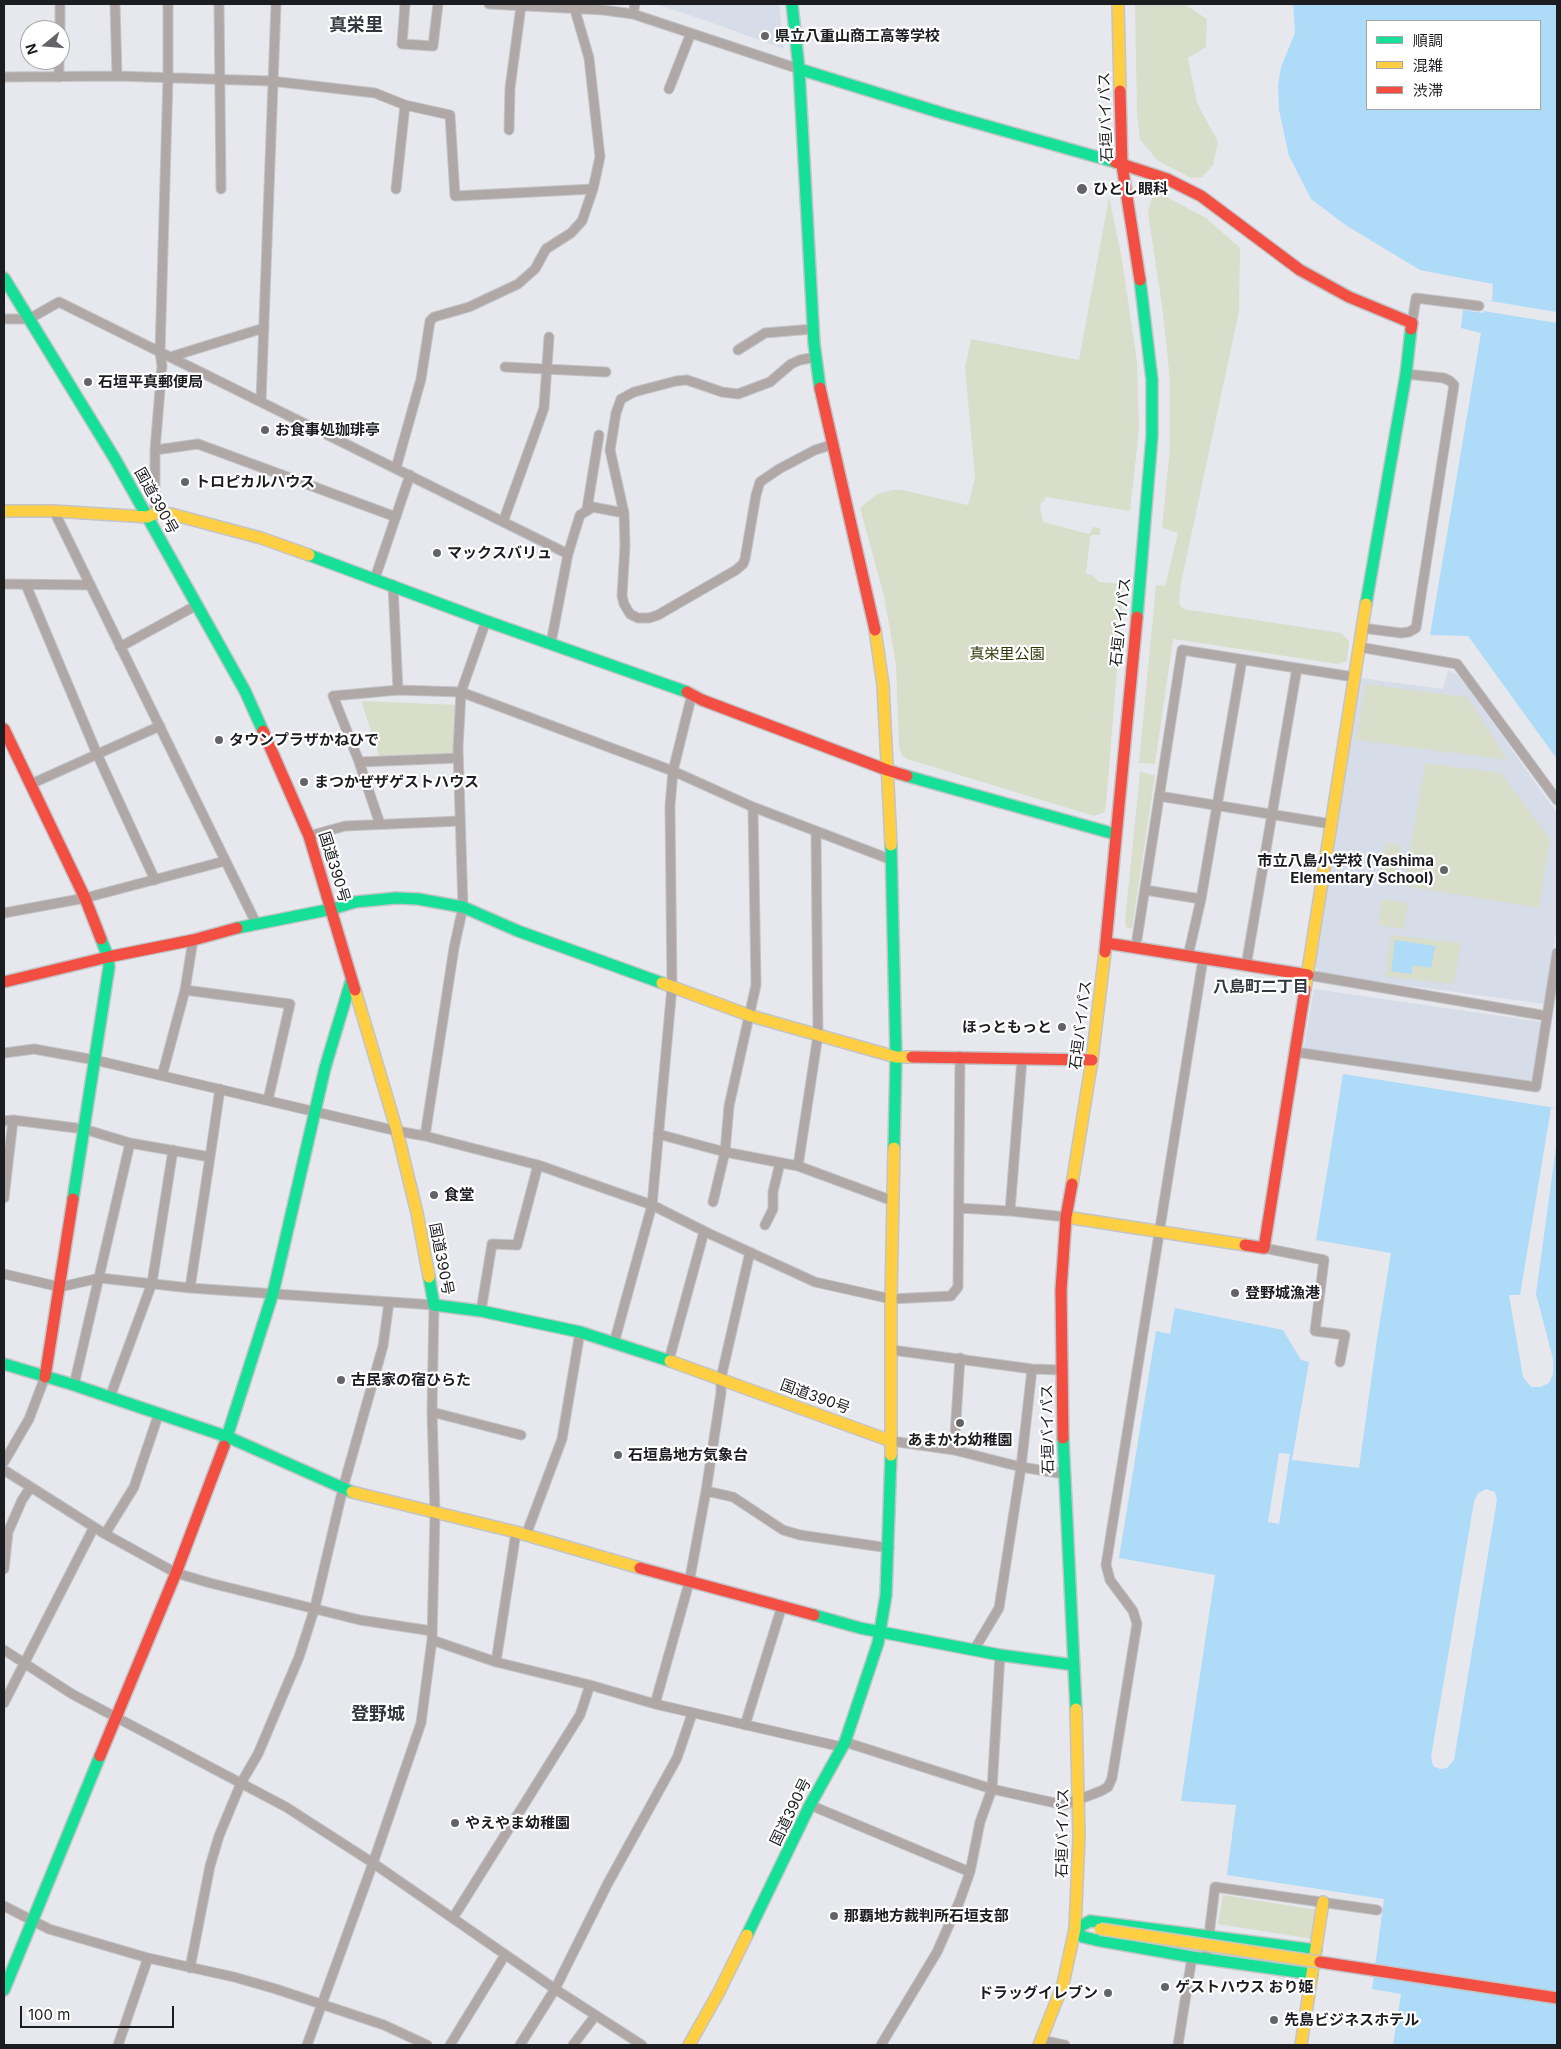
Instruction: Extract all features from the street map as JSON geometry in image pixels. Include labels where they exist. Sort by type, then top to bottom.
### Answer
[{"type":"main road","points":[[792,4],[799,68],[816,358],[831,445],[875,625],[883,685],[892,860],[896,1056],[891,1299],[891,1441]]},
{"type":"main road","name":"石垣バイパス","points":[[1041,2043],[1064,1984],[1075,1929],[1079,1799],[1064,1474],[1061,1290],[1066,1217],[1092,1060],[1106,943],[1114,834],[1144,546],[1152,436],[1152,380],[1144,311],[1122,165],[1118,4]]},
{"type":"main road","points":[[799,68],[945,114],[1084,152],[1167,179],[1201,196],[1300,270],[1348,297],[1412,323],[1406,374],[1354,677],[1264,1248],[1159,1230],[1066,1217]]},
{"type":"main road","name":"国道390号","points":[[4,278],[151,515],[197,605],[246,691],[309,836],[397,1131],[417,1213],[434,1305],[481,1311],[580,1332],[721,1378],[891,1441],[889,1548],[881,1632],[859,1704],[843,1744],[810,1805],[723,1984],[689,2045]]},
{"type":"main road","points":[[4,511],[171,514],[261,538],[375,578],[486,622],[551,643],[692,694],[702,700],[887,770],[1114,834]]},
{"type":"main road","points":[[4,729],[85,898],[108,957],[107,982],[45,1376]]},
{"type":"main road","points":[[4,982],[108,957],[193,940],[256,923],[332,910],[355,902],[396,898],[440,902],[463,908],[518,931],[750,1016],[896,1056],[1092,1060]]},
{"type":"main road","points":[[1106,943],[1308,975]]},
{"type":"main road","points":[[4,1990],[176,1573],[228,1437],[273,1293],[314,1111],[351,981]]},
{"type":"main road","points":[[4,1364],[74,1385],[228,1437],[343,1488],[387,1502],[521,1534],[689,1583],[881,1632],[1000,1655],[1074,1665]]},
{"type":"main road","points":[[1301,2045],[1323,1902]]},
{"type":"main road","points":[[1075,1929],[1090,1921],[1209,1934],[1316,1950]]},
{"type":"main road","points":[[1075,1929],[1100,1930],[1557,1998]]},
{"type":"main road","points":[[1075,1929],[1084,1937],[1094,1940],[1192,1957],[1312,1974]]},
{"type":"street","points":[[60,4],[60,20]]},
{"type":"street","points":[[115,4],[117,76]]},
{"type":"street","points":[[151,515],[154,450],[162,366],[160,352],[168,78],[168,4]]},
{"type":"street","points":[[219,4],[221,188]]},
{"type":"street","points":[[261,402],[276,4]]},
{"type":"street","points":[[405,4],[402,44],[433,46],[438,4]]},
{"type":"street","points":[[489,4],[633,14],[799,68]]},
{"type":"street","points":[[633,14],[635,4]]},
{"type":"street","points":[[509,130],[510,88],[521,6]]},
{"type":"street","points":[[396,468],[421,379],[430,321],[434,317],[469,307],[518,284],[534,269],[546,249],[572,232],[582,221],[593,189],[600,157],[589,58],[575,10]]},
{"type":"street","points":[[669,89],[691,34]]},
{"type":"street","points":[[59,70],[59,76]]},
{"type":"street","points":[[4,77],[117,76],[272,81],[375,93],[405,105],[450,115],[455,196],[593,189]]},
{"type":"street","points":[[396,189],[405,105]]},
{"type":"street","points":[[1412,323],[1416,298],[1479,306]]},
{"type":"street","points":[[4,318],[30,319],[59,302],[568,554]]},
{"type":"street","points":[[170,357],[264,328]]},
{"type":"street","points":[[738,350],[765,333],[813,329]]},
{"type":"street","points":[[503,522],[544,408],[549,337]]},
{"type":"street","points":[[816,358],[800,360],[791,364],[770,382],[738,394],[722,392],[686,380],[634,392],[621,400],[616,413],[610,450],[624,513],[626,546],[622,596],[630,614],[638,618],[649,618],[736,570],[743,564],[760,482],[779,468],[815,450],[831,445]]},
{"type":"street","points":[[505,367],[606,372]]},
{"type":"street","points":[[1362,628],[1401,633],[1409,632],[1416,628],[1454,386],[1444,378],[1406,374]]},
{"type":"street","points":[[587,509],[599,435]]},
{"type":"street","points":[[154,450],[198,444],[396,517]]},
{"type":"street","points":[[375,578],[410,476]]},
{"type":"street","points":[[551,643],[568,554],[580,515],[587,509],[599,507],[624,513]]},
{"type":"street","points":[[54,511],[256,923]]},
{"type":"street","points":[[4,584],[90,586]]},
{"type":"street","points":[[26,585],[97,754],[155,880]]},
{"type":"street","points":[[393,585],[398,690]]},
{"type":"street","points":[[120,647],[197,605]]},
{"type":"street","points":[[425,1136],[454,948],[463,908],[458,758],[461,692],[486,622]]},
{"type":"street","points":[[1359,647],[1452,662],[1460,666],[1557,800]]},
{"type":"street","points":[[1137,939],[1182,650],[1354,677]]},
{"type":"street","points":[[1188,956],[1201,898],[1242,660]]},
{"type":"street","points":[[1246,966],[1297,668]]},
{"type":"street","points":[[380,824],[359,762],[333,696],[398,690],[461,692],[673,771],[753,807],[892,860]]},
{"type":"street","points":[[614,1343],[652,1205],[672,987],[670,806],[673,771],[692,694]]},
{"type":"street","points":[[31,784],[160,726]]},
{"type":"street","points":[[359,762],[458,758]]},
{"type":"street","points":[[1159,796],[1332,824]]},
{"type":"street","points":[[713,1202],[725,1152],[729,1106],[756,985],[753,807]]},
{"type":"street","points":[[309,836],[345,826],[460,821]]},
{"type":"street","points":[[798,1166],[818,1035],[816,832]]},
{"type":"street","points":[[4,913],[85,898],[225,861]]},
{"type":"street","points":[[1144,890],[1201,898]]},
{"type":"street","points":[[162,1076],[185,990],[193,940]]},
{"type":"street","points":[[1295,1052],[1536,1087],[1557,953]]},
{"type":"street","points":[[4,1470],[105,1534],[176,1573],[210,1583],[432,1636],[496,1662],[590,1685],[692,1714],[843,1744],[992,1789],[1064,1805],[1108,1787],[1112,1778],[1136,1624],[1133,1611],[1110,1580],[1106,1565],[1203,959]]},
{"type":"street","points":[[1308,975],[1547,1016]]},
{"type":"street","points":[[185,990],[290,1004],[268,1100]]},
{"type":"street","points":[[4,1054],[34,1049],[95,1060],[538,1164],[652,1205],[704,1232],[815,1282],[891,1299],[951,1296],[958,1286],[960,1056]]},
{"type":"street","points":[[1010,1211],[1022,1059]]},
{"type":"street","points":[[190,1288],[220,1089]]},
{"type":"street","points":[[4,1198],[8,1121],[84,1129],[130,1143],[210,1157]]},
{"type":"street","points":[[658,1134],[725,1152],[798,1166],[894,1201]]},
{"type":"street","points":[[74,1385],[130,1143]]},
{"type":"street","points":[[110,1397],[152,1284],[173,1150]]},
{"type":"street","points":[[765,1226],[773,1209],[773,1192],[780,1163]]},
{"type":"street","points":[[481,1311],[492,1244],[517,1245],[538,1164]]},
{"type":"street","points":[[959,1208],[1066,1217]]},
{"type":"street","points":[[669,1360],[704,1232]]},
{"type":"street","points":[[1264,1248],[1324,1260],[1315,1331],[1345,1335],[1340,1362]]},
{"type":"street","points":[[655,1704],[689,1583],[706,1491],[721,1393],[721,1378],[750,1252]]},
{"type":"street","points":[[4,1274],[60,1287],[100,1278],[190,1288],[434,1305],[432,1412],[435,1513],[432,1636],[421,1723],[307,2045]]},
{"type":"street","points":[[190,1968],[210,1866],[219,1836],[241,1783],[258,1754],[291,1674],[315,1607],[343,1488],[383,1346],[389,1302]]},
{"type":"street","points":[[496,1662],[521,1534],[562,1439],[580,1332]]},
{"type":"street","points":[[892,1350],[1032,1369],[1062,1370]]},
{"type":"street","points":[[954,1450],[960,1358]]},
{"type":"street","points":[[974,1650],[999,1608],[1021,1467],[1032,1369]]},
{"type":"street","points":[[4,1462],[28,1419],[45,1376]]},
{"type":"street","points":[[432,1412],[521,1434]]},
{"type":"street","points":[[105,1534],[134,1487],[159,1413]]},
{"type":"street","points":[[891,1441],[954,1450],[1021,1467],[1064,1474]]},
{"type":"street","points":[[4,1569],[8,1532],[22,1500],[30,1488]]},
{"type":"street","points":[[706,1491],[733,1497],[783,1530],[800,1535],[889,1548]]},
{"type":"street","points":[[4,1703],[94,1527]]},
{"type":"street","points":[[745,1725],[782,1606]]},
{"type":"street","points":[[4,1650],[72,1694],[286,1807],[373,1863],[595,2016],[629,2042],[642,2045]]},
{"type":"street","points":[[881,2045],[937,1952],[970,1872],[980,1822],[992,1789],[1000,1655]]},
{"type":"street","points":[[453,1918],[580,1715],[590,1685]]},
{"type":"street","points":[[520,2045],[555,1990],[608,1883],[677,1758],[692,1714]]},
{"type":"street","points":[[810,1805],[970,1872]]},
{"type":"street","points":[[1206,1959],[1215,1887],[1377,1910]]},
{"type":"street","points":[[4,1906],[49,1929],[148,1958],[234,1977],[323,2004],[384,2025],[427,2045]]},
{"type":"street","points":[[450,2045],[505,1955]]},
{"type":"street","points":[[1178,2045],[1192,1957]]},
{"type":"street","points":[[118,2045],[148,1958]]},
{"type":"street","points":[[574,2045],[595,2016]]},
{"type":"street","points":[[1041,2043],[1065,2045]]},
{"type":"shaded area","name":"県立八重山商工高等学校","points":[[656,4],[779,4],[784,49],[710,22]]},
{"type":"shaded area","name":"市立八島小学校 (Yashima Elementary School)","points":[[1448,670],[1457,675],[1467,687],[1557,813],[1557,928],[1545,1004],[1321,974],[1315,966],[1361,678],[1443,689]]},
{"type":"shaded area","points":[[1314,989],[1542,1022],[1533,1083],[1304,1048]]},
{"type":"green space","points":[[1135,4],[1187,4],[1187,6],[1207,19],[1206,47],[1188,58],[1197,103],[1218,142],[1213,165],[1202,177],[1191,178],[1157,160],[1140,139],[1137,113]]},
{"type":"green space","points":[[1163,195],[1206,218],[1240,248],[1239,311],[1181,583],[1179,603],[1183,609],[1341,633],[1349,641],[1347,661],[1338,664],[1173,639],[1155,764],[1139,763],[1156,585],[1165,586],[1178,533],[1162,528],[1170,447],[1170,380],[1163,313],[1148,213],[1152,198]]},
{"type":"green space","name":"真栄里公園","points":[[1109,197],[1121,254],[1137,361],[1139,430],[1130,511],[1045,497],[1044,502],[1041,502],[1040,511],[1043,522],[1089,534],[1092,527],[1100,528],[1100,535],[1090,536],[1086,574],[1092,575],[1099,582],[1124,584],[1106,805],[1105,812],[1094,816],[907,759],[902,755],[899,747],[896,665],[884,596],[860,508],[877,494],[893,490],[902,490],[968,505],[975,478],[965,367],[971,339],[1079,360]]},
{"type":"green space","points":[[1366,684],[1467,697],[1508,760],[1356,740]]},
{"type":"green space","points":[[361,701],[458,705],[456,755],[380,758]]},
{"type":"green space","points":[[1425,763],[1501,773],[1550,839],[1539,908],[1404,886]]},
{"type":"green space","points":[[1140,772],[1155,775],[1132,929],[1126,927],[1125,920]]},
{"type":"green space","points":[[1386,842],[1401,845],[1394,886],[1379,883]]},
{"type":"green space","points":[[1382,899],[1408,903],[1404,929],[1378,925]]},
{"type":"green space","points":[[1391,935],[1461,943],[1454,984],[1385,976]]},
{"type":"green space","points":[[1223,1895],[1317,1910],[1313,1939],[1218,1924]]},
{"type":"water","points":[[1293,4],[1557,4],[1557,759],[1468,636],[1430,635],[1481,333],[1461,328],[1463,310],[1483,313],[1484,300],[1492,301],[1493,284],[1420,270],[1347,226],[1311,199],[1289,156],[1279,110],[1278,85],[1281,67],[1295,33]]},
{"type":"water","points":[[1395,940],[1435,946],[1431,968],[1413,965],[1411,974],[1391,971]]},
{"type":"water","points":[[1343,1074],[1556,1108],[1557,1103],[1557,2045],[1393,2045],[1401,1994],[1372,1989],[1384,1899],[1227,1875],[1236,1805],[1181,1801],[1215,1575],[1119,1558],[1156,1331],[1170,1334],[1175,1308],[1283,1330],[1301,1360],[1309,1362],[1292,1460],[1359,1468],[1391,1253],[1316,1240]]},
{"type":"pier","points":[[1484,300],[1557,312],[1557,323],[1483,311]]},
{"type":"pier","points":[[1551,1108],[1557,1108],[1557,1140],[1536,1294],[1553,1359],[1553,1374],[1549,1383],[1540,1387],[1531,1387],[1523,1377],[1509,1295],[1520,1295]]},
{"type":"pier","points":[[1279,1453],[1290,1454],[1279,1524],[1268,1522]]},
{"type":"pier","points":[[1486,1489],[1495,1492],[1497,1500],[1454,1760],[1447,1768],[1440,1769],[1433,1766],[1431,1757],[1474,1502],[1478,1493]]},
{"type":"traffic: fast","points":[[792,4],[799,69],[814,343],[820,388]]},
{"type":"traffic: fast","points":[[799,69],[945,114],[1115,162]]},
{"type":"traffic: fast","points":[[4,278],[115,459],[245,691],[263,731]]},
{"type":"traffic: fast","points":[[1137,617],[1152,436],[1152,380],[1140,280]]},
{"type":"traffic: fast","points":[[1366,604],[1406,374],[1411,329]]},
{"type":"traffic: fast","points":[[309,555],[486,621],[687,692]]},
{"type":"traffic: fast","points":[[907,776],[1115,834]]},
{"type":"traffic: fast","points":[[891,845],[896,1057],[894,1148]]},
{"type":"traffic: fast","points":[[237,928],[332,909],[355,902],[396,898],[418,899],[463,907],[518,931],[662,983]]},
{"type":"traffic: fast","points":[[73,1199],[109,967],[108,957],[101,939]]},
{"type":"traffic: fast","points":[[224,1446],[273,1293],[325,1068],[351,981]]},
{"type":"traffic: fast","points":[[429,1277],[434,1305],[481,1311],[580,1332],[670,1361]]},
{"type":"traffic: fast","points":[[4,1364],[74,1385],[228,1437],[352,1492]]},
{"type":"traffic: fast","points":[[1063,1438],[1076,1709]]},
{"type":"traffic: fast","points":[[747,1935],[810,1805],[845,1742],[878,1643],[886,1595],[891,1455]]},
{"type":"traffic: fast","points":[[814,1615],[860,1628],[1000,1655],[1074,1665]]},
{"type":"traffic: fast","points":[[4,1990],[100,1756]]},
{"type":"traffic: fast","points":[[1075,1929],[1090,1921],[1316,1950]]},
{"type":"traffic: fast","points":[[1075,1929],[1083,1937],[1096,1940],[1192,1957],[1312,1974]]},
{"type":"traffic: slow","points":[[1118,4],[1120,91]]},
{"type":"traffic: slow","points":[[4,511],[54,511],[148,517],[155,513],[171,514],[261,538],[309,555]]},
{"type":"traffic: slow","points":[[1305,989],[1366,604]]},
{"type":"traffic: slow","points":[[875,630],[883,685],[891,845]]},
{"type":"traffic: slow","points":[[1072,1184],[1092,1060],[1105,952]]},
{"type":"traffic: slow","points":[[662,983],[751,1016],[896,1057],[912,1057]]},
{"type":"traffic: slow","points":[[355,990],[397,1131],[417,1213],[429,1277]]},
{"type":"traffic: slow","points":[[891,1441],[894,1148]]},
{"type":"traffic: slow","points":[[1066,1217],[1245,1245]]},
{"type":"traffic: slow","points":[[670,1361],[891,1441],[891,1455]]},
{"type":"traffic: slow","points":[[352,1492],[516,1532],[640,1568]]},
{"type":"traffic: slow","points":[[1039,2045],[1063,1984],[1075,1929],[1079,1837],[1076,1709]]},
{"type":"traffic: slow","points":[[1301,2045],[1323,1902]]},
{"type":"traffic: slow","points":[[1100,1929],[1320,1962]]},
{"type":"traffic: slow","points":[[689,2045],[719,1992],[747,1935]]},
{"type":"traffic: jam","points":[[1120,91],[1122,165],[1140,280]]},
{"type":"traffic: jam","points":[[1115,162],[1167,179],[1201,196],[1300,270],[1349,297],[1412,323],[1411,329]]},
{"type":"traffic: jam","points":[[820,388],[875,630]]},
{"type":"traffic: jam","points":[[1105,952],[1137,617]]},
{"type":"traffic: jam","points":[[687,692],[702,700],[907,776]]},
{"type":"traffic: jam","points":[[4,729],[85,898],[101,939]]},
{"type":"traffic: jam","points":[[263,731],[309,836],[355,990]]},
{"type":"traffic: jam","points":[[4,982],[108,957],[193,940],[237,928]]},
{"type":"traffic: jam","points":[[1106,943],[1308,975]]},
{"type":"traffic: jam","points":[[1245,1245],[1264,1248],[1305,989]]},
{"type":"traffic: jam","points":[[912,1057],[1092,1060]]},
{"type":"traffic: jam","points":[[1063,1438],[1061,1290],[1066,1217],[1072,1184]]},
{"type":"traffic: jam","points":[[45,1377],[73,1199]]},
{"type":"traffic: jam","points":[[100,1756],[176,1573],[224,1446]]},
{"type":"traffic: jam","points":[[640,1568],[814,1615]]},
{"type":"traffic: jam","points":[[1320,1962],[1557,1998]]},
{"type":"place","name":"県立八重山商工高等学校","points":[[765,36]]},
{"type":"place","name":"ひとし眼科","points":[[1082,189]]},
{"type":"place","name":"石垣平真郵便局","points":[[88,382]]},
{"type":"place","name":"お食事処珈琲亭","points":[[265,430]]},
{"type":"place","name":"トロピカルハウス","points":[[185,482]]},
{"type":"place","name":"マックスバリュ","points":[[437,553]]},
{"type":"place","name":"タウンプラザかねひで","points":[[219,740]]},
{"type":"place","name":"まつかぜザゲストハウス","points":[[304,782]]},
{"type":"place","name":"市立八島小学校 (Yashima Elementary School)","points":[[1444,870]]},
{"type":"place","name":"ほっともっと","points":[[1062,1027]]},
{"type":"place","name":"食堂","points":[[434,1195]]},
{"type":"place","name":"登野城漁港","points":[[1235,1293]]},
{"type":"place","name":"古民家の宿ひらた","points":[[341,1380]]},
{"type":"place","name":"あまかわ幼稚園","points":[[960,1423]]},
{"type":"place","name":"石垣島地方気象台","points":[[618,1455]]},
{"type":"place","name":"やえやま幼稚園","points":[[455,1823]]},
{"type":"place","name":"那覇地方裁判所石垣支部","points":[[834,1916]]},
{"type":"place","name":"ゲストハウス おり姫","points":[[1165,1987]]},
{"type":"place","name":"ドラッグイレブン","points":[[1108,1993]]},
{"type":"place","name":"先島ビジネスホテル","points":[[1274,2020]]},
{"type":"district","name":"真栄里","points":[[356,26]]},
{"type":"district","name":"八島町二丁目","points":[[1261,987]]},
{"type":"district","name":"登野城","points":[[378,1715]]}]
